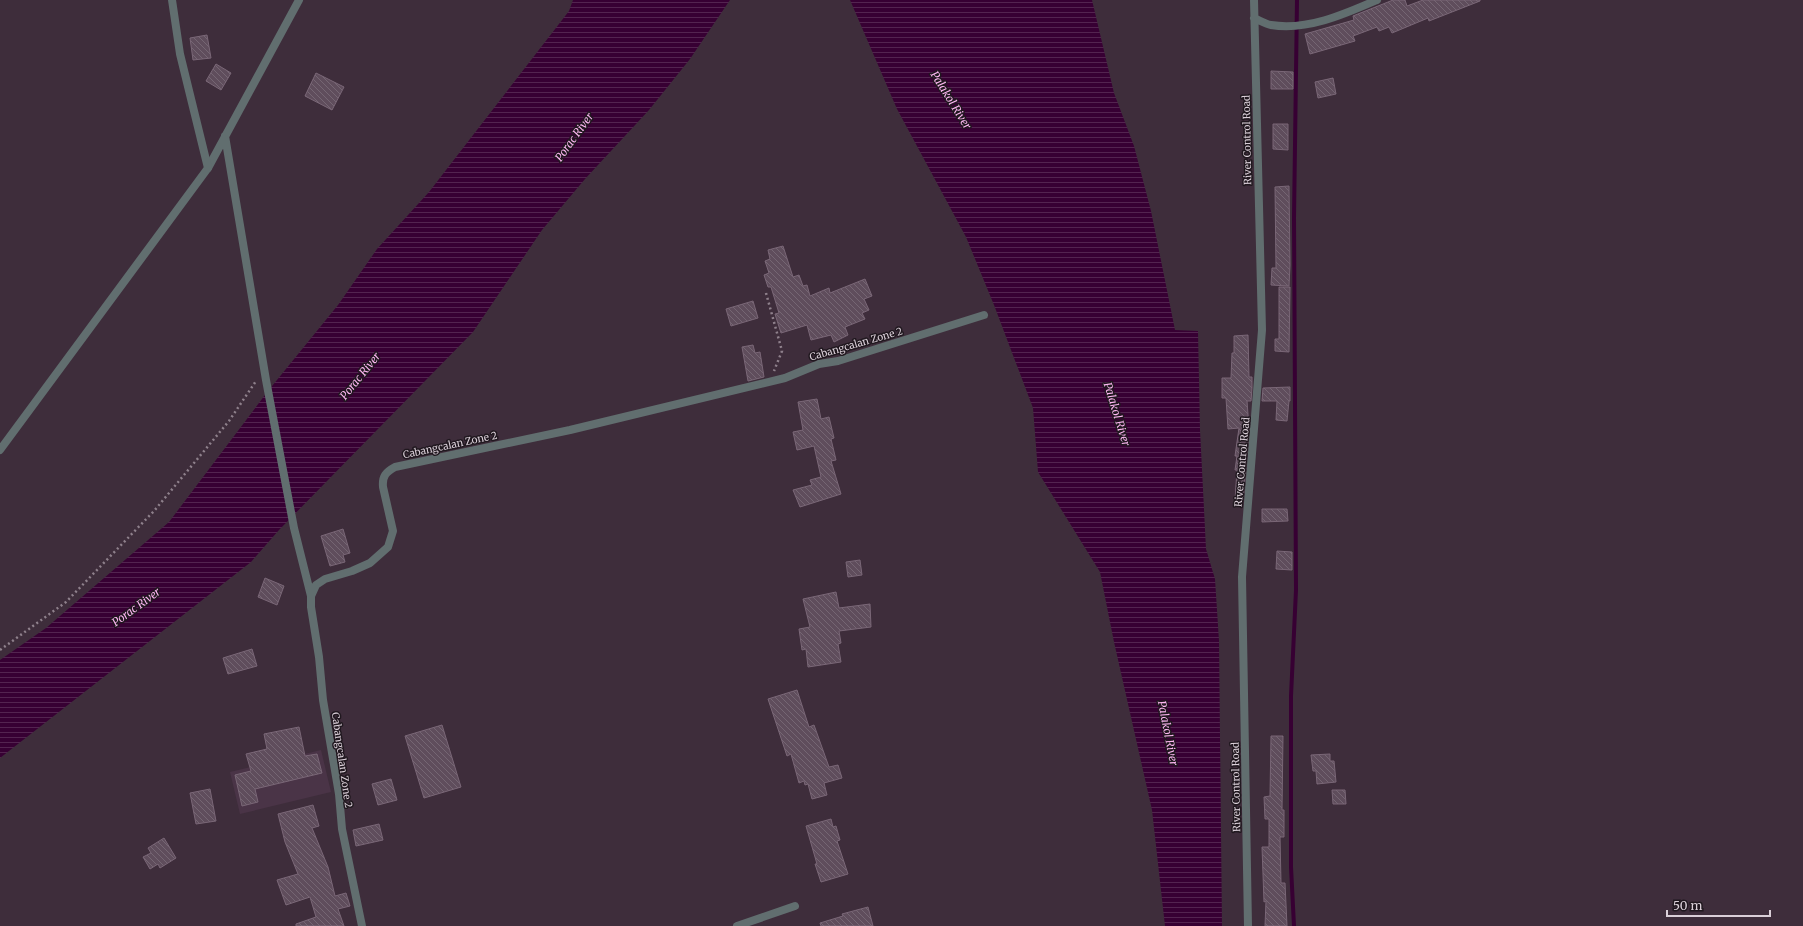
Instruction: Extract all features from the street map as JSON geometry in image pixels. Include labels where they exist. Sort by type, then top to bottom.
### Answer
[{"type":"street","points":[[172,0],[180,54],[208,168]]},
{"type":"street","points":[[0,450],[208,168],[299,0]]},
{"type":"street","name":"River Control Road","points":[[1248,926],[1242,576],[1262,330],[1254,0]]},
{"type":"street","points":[[1254,18],[1270,25],[1298,26],[1345,14],[1377,0]]},
{"type":"street","points":[[225,136],[266,380],[294,528],[310,596]]},
{"type":"street","name":"Cabangcalan Zone 2","points":[[362,926],[342,829],[339,794],[323,700],[319,656],[310,607],[310,596],[316,585],[325,579],[335,574],[352,571],[370,563],[388,547],[393,531],[382,480],[385,474],[395,467],[570,430],[785,378],[819,364],[838,361],[984,315]]},
{"type":"street","points":[[737,926],[795,906]]},
{"type":"path","points":[[766,293],[782,351],[769,382]]},
{"type":"path","points":[[0,650],[66,602],[154,511],[229,421],[265,368]]},
{"type":"shaded area","points":[[321,750],[331,792],[240,814],[230,772]]},
{"type":"water","name":"Porac River","points":[[573,0],[730,0],[690,59],[649,110],[585,179],[542,230],[473,332],[279,530],[251,562],[0,758],[0,660],[46,628],[169,522],[268,391],[338,305],[377,249],[429,192],[569,11]]},
{"type":"water","name":"Palakol River","points":[[850,0],[1092,0],[1114,93],[1134,146],[1151,211],[1175,330],[1198,331],[1200,430],[1206,549],[1215,579],[1219,641],[1222,926],[1165,926],[1152,810],[1114,642],[1100,572],[1038,472],[1033,408],[994,305],[966,237],[897,109]]},
{"type":"building","points":[[1393,0],[1405,0],[1407,6],[1423,0],[1480,1],[1429,21],[1428,18],[1392,33],[1389,27],[1379,31],[1377,27],[1353,36],[1355,41],[1310,54],[1305,34],[1354,20],[1353,16]]},
{"type":"building","points":[[207,35],[211,58],[193,60],[190,38]]},
{"type":"building","points":[[216,64],[231,73],[221,90],[206,81]]},
{"type":"building","points":[[1271,71],[1293,72],[1293,89],[1271,89]]},
{"type":"building","points":[[316,73],[344,87],[332,110],[305,96]]},
{"type":"building","points":[[1333,78],[1336,94],[1318,98],[1315,82]]},
{"type":"building","points":[[1273,124],[1288,124],[1288,150],[1273,149]]},
{"type":"building","points":[[1289,186],[1289,286],[1271,285],[1272,268],[1276,268],[1275,187]]},
{"type":"building","points":[[783,246],[793,277],[799,275],[803,286],[807,285],[810,296],[829,288],[830,293],[865,279],[872,296],[864,299],[869,310],[862,313],[865,319],[845,327],[848,335],[834,342],[831,335],[811,340],[807,325],[781,333],[775,314],[779,313],[771,287],[768,287],[764,275],[769,273],[765,261],[770,259],[768,250]]},
{"type":"building","points":[[1279,287],[1290,287],[1289,352],[1275,351],[1275,339],[1279,339]]},
{"type":"building","points":[[753,301],[758,318],[731,326],[726,309]]},
{"type":"building","points":[[1248,335],[1249,377],[1252,377],[1252,388],[1251,401],[1247,401],[1249,428],[1243,501],[1235,500],[1237,470],[1235,470],[1237,456],[1235,456],[1239,428],[1228,429],[1226,398],[1222,398],[1222,378],[1231,378],[1232,353],[1234,353],[1234,336]]},
{"type":"building","points":[[753,345],[755,353],[760,352],[764,377],[748,381],[742,347]]},
{"type":"building","points":[[1290,387],[1290,401],[1287,421],[1276,420],[1277,401],[1262,401],[1263,388]]},
{"type":"building","points":[[817,399],[821,419],[829,417],[834,438],[831,439],[836,460],[831,461],[841,494],[800,507],[793,490],[812,485],[810,480],[821,477],[814,446],[797,450],[793,432],[803,430],[798,402]]},
{"type":"building","points":[[1262,509],[1287,509],[1288,521],[1262,522]]},
{"type":"building","points":[[343,529],[350,553],[343,555],[345,562],[330,566],[321,536]]},
{"type":"building","points":[[1277,551],[1292,552],[1292,570],[1276,569]]},
{"type":"building","points":[[860,560],[862,575],[848,577],[846,562]]},
{"type":"building","points":[[265,578],[284,586],[277,605],[258,597]]},
{"type":"building","points":[[836,592],[839,608],[870,604],[871,627],[839,631],[841,643],[838,644],[841,662],[808,667],[806,649],[802,650],[799,629],[810,627],[803,599]]},
{"type":"building","points":[[252,649],[257,666],[228,674],[223,658]]},
{"type":"building","points":[[797,690],[809,727],[814,725],[829,767],[838,765],[842,778],[824,783],[827,795],[812,799],[808,784],[805,785],[804,781],[799,783],[791,754],[787,756],[768,699]]},
{"type":"building","points":[[442,725],[461,787],[424,798],[405,736]]},
{"type":"building","points":[[299,727],[305,756],[317,754],[322,773],[255,789],[258,802],[242,806],[235,775],[251,771],[246,754],[267,749],[264,734]]},
{"type":"building","points":[[1271,736],[1283,736],[1282,810],[1284,810],[1284,837],[1280,837],[1281,883],[1285,883],[1287,926],[1265,926],[1266,901],[1264,902],[1262,847],[1269,847],[1269,819],[1265,819],[1264,797],[1270,796]]},
{"type":"building","points":[[1330,754],[1330,761],[1334,761],[1336,782],[1317,784],[1316,771],[1313,771],[1311,755]]},
{"type":"building","points":[[391,779],[397,800],[378,805],[372,784]]},
{"type":"building","points":[[210,789],[216,821],[196,824],[190,793]]},
{"type":"building","points":[[1332,790],[1345,790],[1346,804],[1333,804]]},
{"type":"building","points":[[313,805],[319,826],[312,828],[328,867],[335,896],[346,893],[350,906],[338,909],[344,926],[296,926],[296,924],[316,917],[310,897],[286,905],[277,880],[298,874],[285,842],[278,814]]},
{"type":"building","points":[[831,819],[833,827],[836,826],[840,840],[837,841],[848,874],[821,882],[806,826]]},
{"type":"building","points":[[379,824],[383,840],[356,846],[353,830]]},
{"type":"building","points":[[164,838],[176,858],[160,868],[158,864],[150,869],[143,857],[151,853],[148,848]]},
{"type":"building","points":[[868,907],[873,926],[821,926],[820,923],[843,916],[842,914]]},
{"type":"waterway","points":[[1294,926],[1291,867],[1291,696],[1296,590],[1294,218],[1297,0]]}]
